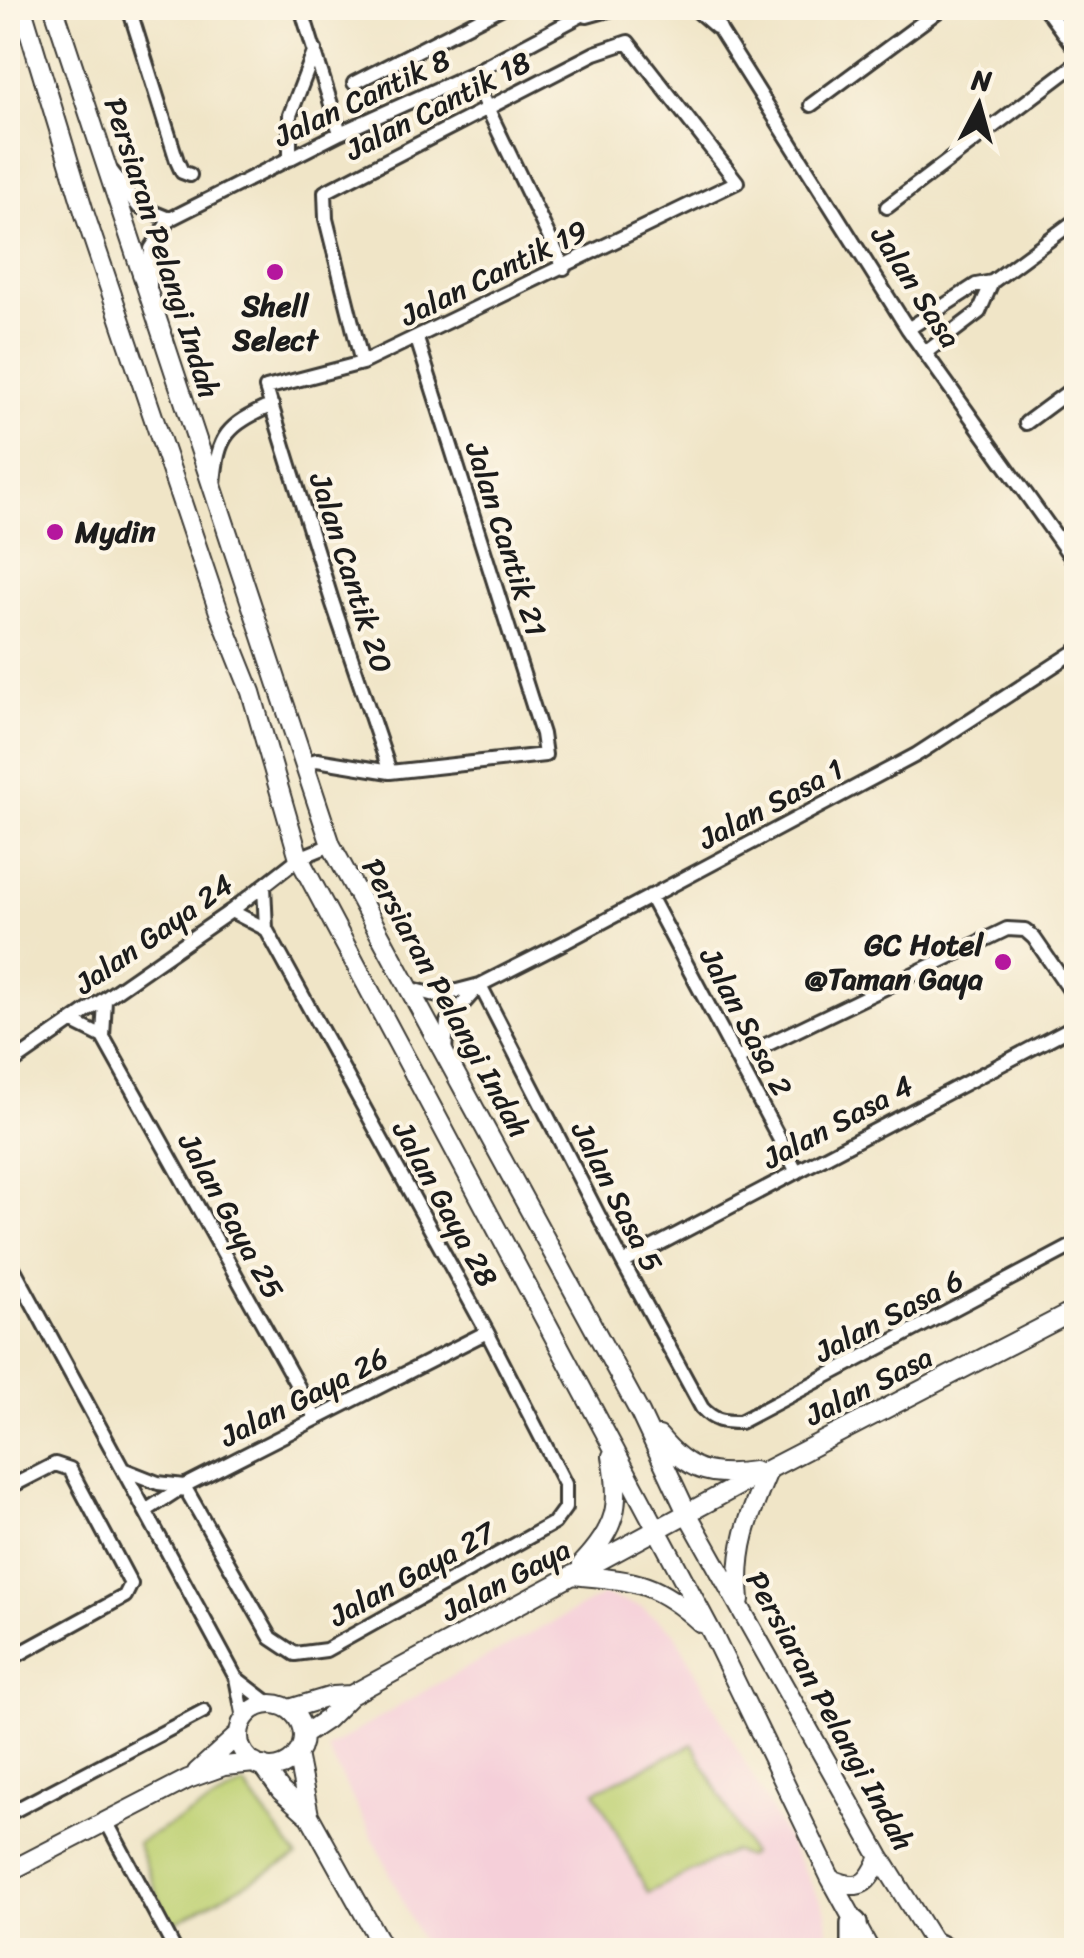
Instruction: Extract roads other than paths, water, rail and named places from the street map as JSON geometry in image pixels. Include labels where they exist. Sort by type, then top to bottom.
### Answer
[{"type":"highway","points":[[854,1924],[854,1950]]},
{"type":"main road","name":"Persiaran Pelangi Indah","points":[[22,8],[85,215],[219,612],[250,692],[299,858],[712,1634],[831,1879],[870,1950]]},
{"type":"main road","name":"Persiaran Pelangi Indah","points":[[54,8],[331,845],[640,1413],[687,1513],[880,1858],[939,1949]]},
{"type":"main road","name":"Jalan Sasa","points":[[687,1513],[1076,1310]]},
{"type":"main road","points":[[640,1413],[679,1460],[702,1470],[734,1474],[769,1468]]},
{"type":"main road","points":[[572,1575],[605,1540],[615,1514],[616,1478],[610,1441]]},
{"type":"main road","points":[[742,1611],[737,1570],[741,1540],[769,1468]]},
{"type":"main road","name":"Jalan Gaya","points":[[303,1735],[350,1695],[687,1513]]},
{"type":"main road","points":[[572,1575],[649,1585],[674,1598],[712,1634]]},
{"type":"main road","name":"Jalan Gaya","points":[[289,1710],[332,1696],[350,1695]]},
{"type":"main road","points":[[188,1779],[242,1726],[251,1710],[270,1704],[296,1716],[303,1735],[297,1754],[309,1815],[384,1950]]},
{"type":"main road","points":[[242,1726],[242,1750],[309,1815]]},
{"type":"main road","points":[[8,1872],[188,1779],[224,1766],[282,1766],[297,1754]]},
{"type":"main road","points":[[831,1879],[845,1885],[866,1883],[880,1858]]},
{"type":"street","points":[[129,8],[177,161],[182,172],[190,175]]},
{"type":"street","points":[[301,8],[340,134]]},
{"type":"street","points":[[354,83],[501,8]]},
{"type":"street","points":[[575,19],[594,8]]},
{"type":"street","points":[[575,19],[616,8]]},
{"type":"street","name":"Jalan Sasa","points":[[694,8],[721,32]]},
{"type":"street","name":"Jalan Sasa","points":[[710,8],[721,32],[908,330],[1076,564]]},
{"type":"street","points":[[811,105],[942,8]]},
{"type":"street","points":[[1046,8],[1076,50]]},
{"type":"street","name":"Jalan Cantik 8","points":[[170,219],[471,74],[575,19]]},
{"type":"street","name":"Jalan Cantik 18","points":[[362,364],[326,220],[325,192],[595,53],[628,42],[737,182]]},
{"type":"street","points":[[290,159],[290,115],[315,50]]},
{"type":"street","points":[[888,207],[1076,64]]},
{"type":"street","points":[[471,74],[564,268]]},
{"type":"street","points":[[104,161],[138,206],[170,219],[151,249],[150,297]]},
{"type":"street","name":"Jalan Cantik 19","points":[[266,388],[362,364],[737,182]]},
{"type":"street","points":[[908,330],[976,285],[992,282],[1076,220]]},
{"type":"street","points":[[925,353],[979,312],[992,282]]},
{"type":"street","name":"Jalan Cantik 21","points":[[390,772],[544,755],[542,734],[417,339]]},
{"type":"street","points":[[1026,423],[1076,386]]},
{"type":"street","name":"Jalan Cantik 20","points":[[266,388],[390,772]]},
{"type":"street","points":[[214,487],[216,457],[223,437],[247,418],[272,406]]},
{"type":"street","name":"Jalan Sasa 1","points":[[412,989],[438,996],[480,985],[916,755],[1076,651]]},
{"type":"street","points":[[303,764],[318,760],[390,772]]},
{"type":"street","name":"Jalan Gaya 24","points":[[8,1066],[232,911],[299,858],[331,845]]},
{"type":"street","name":"Jalan Gaya 28","points":[[264,886],[266,929],[487,1332],[565,1484],[565,1508]]},
{"type":"street","name":"Jalan Sasa 2","points":[[650,896],[797,1172]]},
{"type":"street","points":[[232,911],[266,929]]},
{"type":"street","points":[[737,1059],[997,932],[1017,928],[1034,938],[1076,1000]]},
{"type":"street","name":"Jalan Sasa 1","points":[[444,1052],[447,1022],[480,985]]},
{"type":"street","name":"Jalan Sasa 5","points":[[480,985],[623,1264],[702,1408],[722,1422]]},
{"type":"street","points":[[73,1022],[103,1037],[105,1000]]},
{"type":"street","name":"Jalan Sasa 4","points":[[623,1264],[1076,1025]]},
{"type":"street","name":"Jalan Gaya 25","points":[[103,1037],[316,1419]]},
{"type":"street","name":"Jalan Sasa 6","points":[[722,1422],[740,1422],[1076,1244]]},
{"type":"street","points":[[8,1258],[236,1678],[242,1726]]},
{"type":"street","name":"Jalan Gaya 26","points":[[147,1510],[184,1486],[487,1332]]},
{"type":"street","points":[[8,1488],[55,1464],[70,1470],[129,1580],[130,1589],[124,1596],[8,1660]]},
{"type":"street","points":[[123,1470],[158,1483],[184,1486]]},
{"type":"street","name":"Jalan Gaya 27","points":[[184,1486],[271,1638],[295,1654],[326,1650],[554,1523],[565,1508]]},
{"type":"street","points":[[236,1678],[270,1704]]},
{"type":"street","points":[[8,1814],[204,1710]]},
{"type":"street","points":[[106,1821],[175,1950]]},
{"type":"place","name":"Shell Select","points":[[275,272]]},
{"type":"place","name":"Mydin","points":[[55,532]]},
{"type":"place","name":"GC Hotel @Taman Gaya","points":[[1003,962]]}]
